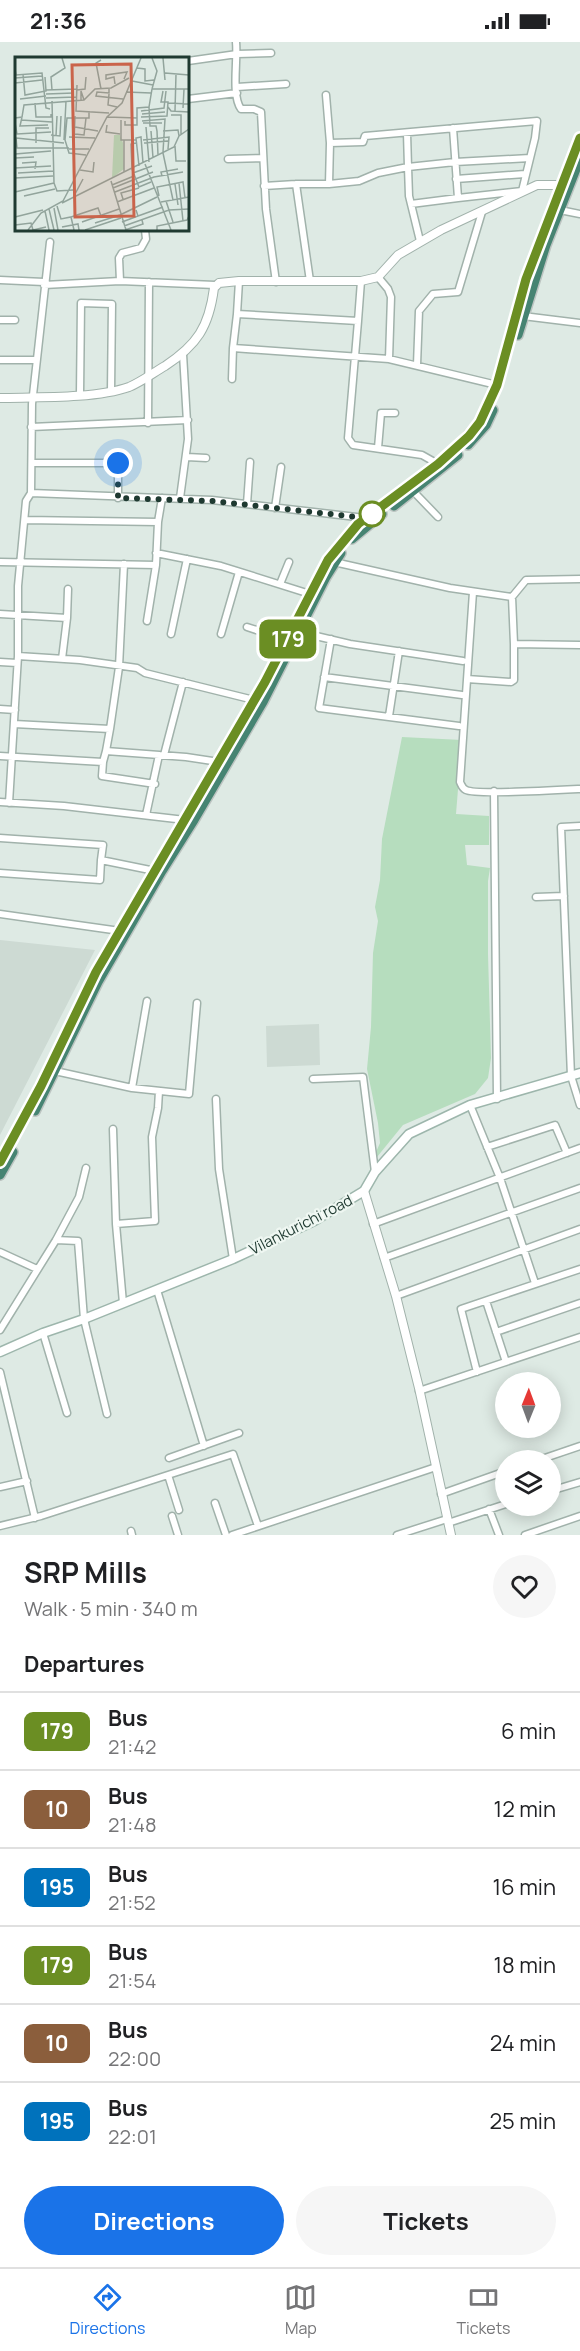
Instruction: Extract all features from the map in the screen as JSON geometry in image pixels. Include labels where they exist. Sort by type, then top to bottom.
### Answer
[{"type":"highway","points":[[0,1175],[55,1071],[98,982],[299,632],[334,562],[361,530],[455,458],[486,424],[503,386],[520,316],[526,279],[580,138]]},
{"type":"highway","points":[[0,1162],[41,1086],[96,972],[254,700],[264,693],[287,640],[328,560],[346,537],[366,518],[438,464],[469,436],[480,422],[497,385],[546,245],[580,159]]},
{"type":"main road","name":"Vilankurichi road","points":[[0,1352],[233,1259],[314,1221],[364,1191],[375,1172],[409,1134],[470,1105],[497,1099],[576,1074]]},
{"type":"street","points":[[236,42],[237,90],[240,108],[261,112],[264,186],[276,282]]},
{"type":"street","points":[[189,61],[237,54],[271,53]]},
{"type":"street","points":[[189,99],[285,84]]},
{"type":"street","points":[[326,95],[330,143],[329,184]]},
{"type":"street","points":[[330,143],[363,142],[365,136],[537,121],[522,191]]},
{"type":"street","points":[[453,128],[458,198]]},
{"type":"street","points":[[407,133],[411,204],[420,241]]},
{"type":"street","points":[[228,159],[262,158]]},
{"type":"street","points":[[264,186],[359,181],[378,173],[408,168],[455,162],[530,158]]},
{"type":"street","points":[[456,179],[525,174]]},
{"type":"street","points":[[296,184],[310,281]]},
{"type":"street","points":[[0,280],[44,284],[120,281],[215,285],[239,281],[360,281],[378,277],[398,255],[420,241],[522,191],[537,184],[561,184]]},
{"type":"street","points":[[411,204],[522,191]]},
{"type":"street","points":[[560,210],[580,214]]},
{"type":"street","points":[[417,364],[419,311],[433,294],[458,292],[482,212]]},
{"type":"street","points":[[120,281],[119,258],[122,253],[141,248],[146,239],[145,231]]},
{"type":"street","points":[[9,802],[19,615],[18,586],[22,563],[26,501],[31,493],[31,427],[36,360],[50,242]]},
{"type":"street","points":[[378,277],[388,288],[391,297],[389,359]]},
{"type":"street","points":[[232,379],[239,281]]},
{"type":"street","points":[[360,281],[348,438],[353,445],[422,455],[438,464]]},
{"type":"street","points":[[148,282],[148,423]]},
{"type":"street","points":[[0,398],[34,398],[111,391],[129,387],[183,354],[197,340],[205,325],[215,285]]},
{"type":"street","points":[[80,394],[81,303],[112,304],[111,391]]},
{"type":"street","points":[[237,314],[358,321]]},
{"type":"street","points":[[520,316],[580,322]]},
{"type":"street","points":[[0,320],[15,320]]},
{"type":"street","points":[[233,348],[389,359],[497,385]]},
{"type":"street","points":[[180,498],[184,461],[187,457],[188,420],[183,354]]},
{"type":"street","points":[[0,360],[36,360]]},
{"type":"street","points":[[378,448],[381,413],[395,413]]},
{"type":"street","points":[[31,427],[188,420]]},
{"type":"street","points":[[187,457],[206,458]]},
{"type":"street","points":[[247,504],[250,462]]},
{"type":"street","points":[[32,463],[118,463],[118,498]]},
{"type":"street","points":[[275,508],[280,467]]},
{"type":"street","points":[[413,491],[438,517]]},
{"type":"street","points":[[31,493],[118,498],[180,498],[366,518]]},
{"type":"street","points":[[147,621],[156,565],[158,522],[162,498]]},
{"type":"street","points":[[25,520],[158,522]]},
{"type":"street","points":[[156,553],[239,572],[310,594]]},
{"type":"street","points":[[171,634],[187,559]]},
{"type":"street","points":[[0,562],[156,565]]},
{"type":"street","points":[[280,584],[289,562]]},
{"type":"street","points":[[334,562],[392,577],[512,597]]},
{"type":"street","points":[[124,564],[119,667],[102,776],[155,784]]},
{"type":"street","points":[[221,634],[239,572]]},
{"type":"street","points":[[467,680],[511,682],[514,680],[512,597],[526,580],[580,579]]},
{"type":"street","points":[[62,659],[68,589]]},
{"type":"street","points":[[474,592],[460,782],[463,788],[468,791],[580,789]]},
{"type":"street","points":[[0,614],[67,618]]},
{"type":"street","points":[[247,627],[287,640]]},
{"type":"street","points":[[299,632],[463,661]]},
{"type":"street","points":[[331,639],[319,708],[459,726]]},
{"type":"street","points":[[514,644],[580,645]]},
{"type":"street","points":[[388,716],[399,651]]},
{"type":"street","points":[[0,662],[62,659],[137,668],[146,673],[254,700]]},
{"type":"street","points":[[324,677],[462,695]]},
{"type":"street","points":[[146,815],[183,682]]},
{"type":"street","points":[[0,709],[15,710]]},
{"type":"street","points":[[14,724],[110,729]]},
{"type":"street","points":[[106,751],[219,762]]},
{"type":"street","points":[[0,756],[103,762]]},
{"type":"street","points":[[494,791],[497,1099]]},
{"type":"street","points":[[0,802],[185,820]]},
{"type":"street","points":[[580,826],[561,826],[576,1074],[580,1106]]},
{"type":"street","points":[[0,838],[103,845],[100,880],[0,873]]},
{"type":"street","points":[[101,860],[154,871]]},
{"type":"street","points":[[536,897],[564,896]]},
{"type":"street","points":[[0,914],[120,931]]},
{"type":"street","points":[[132,1088],[147,1001]]},
{"type":"street","points":[[55,1071],[132,1088],[189,1094],[197,1003]]},
{"type":"street","points":[[313,1079],[363,1077],[375,1172]]},
{"type":"street","points":[[116,1224],[155,1221],[152,1137],[159,1091]]},
{"type":"street","points":[[216,1099],[219,1169],[233,1259]]},
{"type":"street","points":[[470,1105],[500,1178],[535,1283]]},
{"type":"street","points":[[487,1147],[555,1125],[567,1152]]},
{"type":"street","points":[[113,1128],[116,1224],[123,1303]]},
{"type":"street","points":[[373,1224],[580,1148]]},
{"type":"street","points":[[0,1330],[56,1240],[79,1197],[86,1168]]},
{"type":"street","points":[[384,1258],[580,1188]]},
{"type":"street","points":[[364,1191],[396,1296],[420,1391],[451,1535]]},
{"type":"street","points":[[396,1296],[580,1229]]},
{"type":"street","points":[[56,1240],[78,1241],[84,1319],[107,1413]]},
{"type":"street","points":[[0,1252],[37,1269]]},
{"type":"street","points":[[477,1372],[461,1309],[580,1269]]},
{"type":"street","points":[[157,1290],[204,1446]]},
{"type":"street","points":[[486,1301],[506,1362]]},
{"type":"street","points":[[496,1332],[580,1303]]},
{"type":"street","points":[[43,1333],[67,1413]]},
{"type":"street","points":[[420,1391],[580,1337]]},
{"type":"street","points":[[0,1372],[4,1402],[27,1481],[34,1518]]},
{"type":"street","points":[[169,1458],[239,1433]]},
{"type":"street","points":[[561,1453],[580,1446]]},
{"type":"street","points":[[0,1526],[34,1518],[233,1454],[258,1526]]},
{"type":"street","points":[[232,1535],[436,1467]]},
{"type":"street","points":[[168,1475],[179,1510]]},
{"type":"street","points":[[441,1494],[495,1475]]},
{"type":"street","points":[[0,1487],[27,1481]]},
{"type":"street","points":[[561,1488],[580,1482]]},
{"type":"street","points":[[215,1503],[226,1535]]},
{"type":"street","points":[[397,1535],[495,1507]]},
{"type":"street","points":[[489,1509],[499,1535]]},
{"type":"street","points":[[172,1516],[178,1535]]},
{"type":"street","points":[[525,1535],[580,1516]]},
{"type":"shaded area","points":[[0,940],[95,950],[0,1135]]},
{"type":"shaded area","points":[[319,1024],[320,1065],[267,1067],[266,1026]]},
{"type":"green space","points":[[402,737],[462,740],[456,814],[489,816],[489,845],[465,845],[467,865],[490,868],[488,954],[491,1058],[488,1078],[475,1094],[403,1125],[377,1157],[376,1152],[380,1143],[378,1123],[367,1069],[371,1027],[373,953],[378,921],[375,907],[380,880],[382,839]]},
{"type":"bus line","name":"179","points":[[0,1162],[41,1086],[96,972],[265,682],[328,560],[358,524],[451,453],[469,436],[487,410],[497,385],[526,279],[580,138]]},
{"type":"route","points":[[118,463],[118,498],[212,501],[366,518],[372,514]]}]
